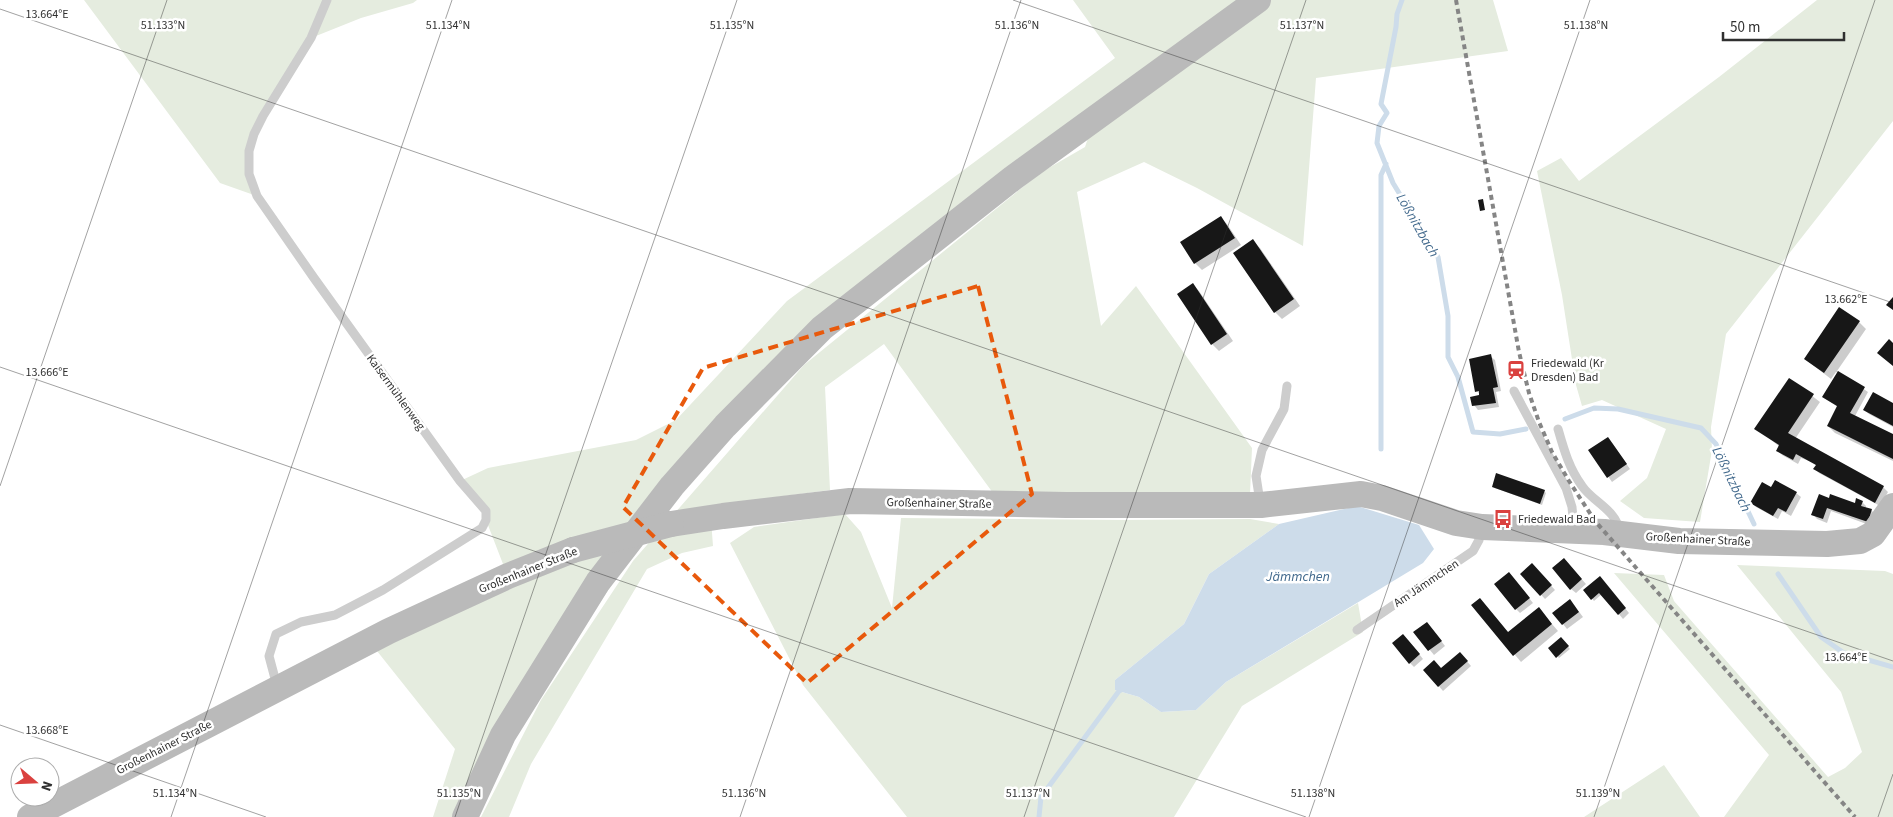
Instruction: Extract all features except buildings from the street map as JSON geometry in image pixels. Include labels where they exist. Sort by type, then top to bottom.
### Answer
[{"type":"street","points":[[465,817],[503,735],[598,582],[672,486],[725,426],[822,328],[1013,178],[1258,0]]},
{"type":"street","name":"Großenhainer Straße","points":[[30,817],[389,631],[508,576],[573,550],[671,524],[850,501],[1066,505],[1261,505],[1361,494],[1382,498],[1456,522],[1482,527],[1619,534],[1679,541],[1827,544],[1860,542],[1874,534],[1893,506]]},
{"type":"lane","name":"Kaisermühlenweg","points":[[278,688],[269,656],[276,634],[301,622],[335,615],[383,590],[482,528],[486,520],[486,511],[460,481],[257,196],[249,174],[250,151],[254,134],[311,38],[326,0]]},
{"type":"lane","points":[[1261,505],[1256,476],[1262,450],[1284,409],[1287,386]]},
{"type":"lane","points":[[1514,391],[1566,488],[1572,507],[1575,531]]},
{"type":"lane","points":[[1558,429],[1568,463],[1574,475],[1584,489],[1613,516],[1618,523],[1619,534]]},
{"type":"lane","name":"Am Jämmchen","points":[[1357,630],[1473,551],[1479,540],[1482,527]]},
{"type":"highlighted area","points":[[978,286],[1032,494],[807,683],[623,507],[703,368]]},
{"type":"shaded area","points":[[84,0],[417,0],[413,3],[361,18],[311,38],[249,151],[257,196],[220,183]]},
{"type":"shaded area","points":[[1073,0],[1493,0],[1508,51],[1316,78],[1303,246],[1197,188],[1144,162],[1077,192],[1101,326],[1136,286],[1252,448],[1250,494],[993,493],[884,344],[825,387],[830,490],[710,506],[713,546],[682,553],[647,569],[531,764],[509,817],[481,817],[541,700],[633,561],[804,365],[1040,173],[1085,147],[1099,105],[724,415],[458,817],[433,817],[455,749],[377,651],[503,564],[486,520],[486,511],[460,481],[488,468],[636,440],[676,420],[787,301],[1115,58]]},
{"type":"shaded area","points":[[1817,0],[1893,0],[1893,121],[1726,334],[1711,427],[1712,450],[1700,522],[1644,518],[1620,501],[1647,478],[1666,429],[1602,400],[1582,406],[1576,385],[1562,295],[1537,171],[1561,158],[1579,181],[1719,77]]},
{"type":"shaded area","points":[[845,514],[861,532],[892,608],[901,518],[1250,519],[1279,524],[1209,574],[1184,624],[1115,680],[1115,690],[1139,697],[1161,712],[1196,710],[1226,682],[1358,603],[1363,632],[1242,706],[1174,817],[907,817],[803,685],[730,543],[754,527]]},
{"type":"shaded area","points":[[1737,565],[1885,571],[1893,574],[1893,817],[1724,817],[1769,755],[1614,573],[1664,575],[1674,601],[1828,777],[1845,768],[1862,752],[1841,692]]},
{"type":"shaded area","points":[[1664,765],[1700,817],[1584,817]]},
{"type":"water","name":"Jämmchen","points":[[1357,506],[1419,525],[1434,549],[1423,563],[1226,682],[1196,710],[1161,712],[1139,697],[1115,690],[1115,680],[1184,624],[1209,574],[1279,524]]},
{"type":"waterway","name":"Lößnitzbach","points":[[1402,0],[1397,14],[1381,104],[1387,113],[1379,126],[1377,143],[1393,183],[1438,257],[1448,316],[1448,357],[1458,377],[1473,432],[1500,434],[1526,429]]},
{"type":"waterway","points":[[1381,449],[1381,175],[1386,164]]},
{"type":"waterway","name":"Lößnitzbach","points":[[1565,419],[1594,408],[1618,409],[1701,428],[1716,444],[1754,524]]},
{"type":"waterway","name":"Lößnitzbach","points":[[1778,574],[1821,637],[1844,653],[1893,667]]},
{"type":"waterway","points":[[1039,817],[1041,797],[1119,691],[1124,688]]},
{"type":"railway","points":[[1456,0],[1519,352],[1529,393],[1552,452],[1595,521],[1855,817]]},
{"type":"place","name":"Friedewald (Kr Dresden) Bad","points":[[1516,370]]},
{"type":"place","name":"Friedewald Bad","points":[[1503,519]]}]
